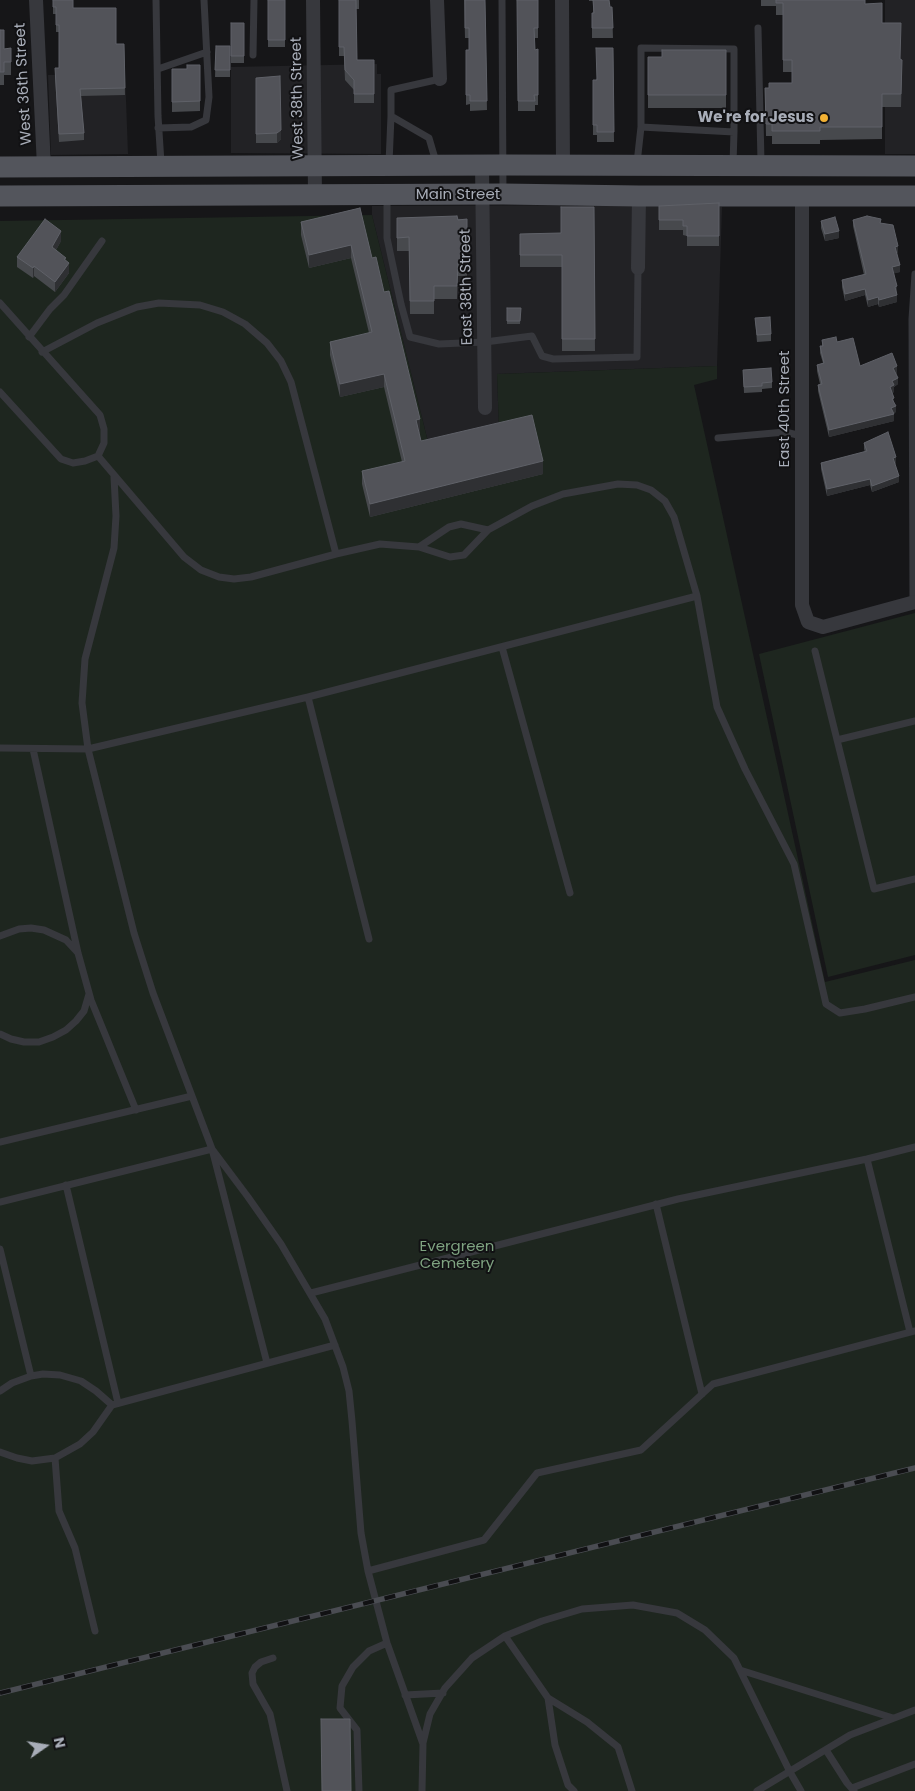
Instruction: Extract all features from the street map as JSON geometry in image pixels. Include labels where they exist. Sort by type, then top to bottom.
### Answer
[{"type":"main road","name":"Main Street","points":[[0,167],[315,165],[915,166]]},
{"type":"main road","points":[[843,196],[915,184]]},
{"type":"main road","name":"Main Street","points":[[0,196],[482,194],[915,196]]},
{"type":"street","name":"West 36th Street","points":[[36,0],[44,166]]},
{"type":"street","name":"West 38th Street","points":[[313,0],[315,195]]},
{"type":"street","points":[[437,0],[440,79]]},
{"type":"street","points":[[562,0],[563,165]]},
{"type":"street","name":"East 38th Street","points":[[485,408],[482,194],[492,165]]},
{"type":"street","points":[[638,268],[639,196]]},
{"type":"street","name":"East 40th Street","points":[[802,196],[802,605],[808,622],[823,627],[914,603]]},
{"type":"lane","points":[[156,0],[158,128],[161,166]]},
{"type":"lane","points":[[158,128],[191,127],[206,120],[210,97],[204,0]]},
{"type":"lane","points":[[254,0],[254,55]]},
{"type":"lane","points":[[502,0],[492,165],[503,194]]},
{"type":"lane","points":[[758,28],[761,166]]},
{"type":"lane","points":[[636,166],[641,127],[641,48],[734,49],[733,166]]},
{"type":"lane","points":[[158,68],[207,52]]},
{"type":"lane","points":[[389,165],[391,90],[440,79]]},
{"type":"lane","points":[[391,116],[428,138],[436,165]]},
{"type":"lane","points":[[641,127],[734,132]]},
{"type":"lane","points":[[387,195],[387,238],[400,304],[410,337],[439,344],[485,342],[532,336],[542,356],[553,359],[638,357],[638,268]]},
{"type":"lane","points":[[29,337],[50,309],[64,295],[102,240]]},
{"type":"lane","points":[[914,603],[913,319],[915,274]]},
{"type":"lane","points":[[0,303],[100,415],[104,429],[104,443],[98,456],[73,463],[61,459],[0,392]]},
{"type":"lane","points":[[42,352],[98,323],[137,307],[159,303],[200,305],[223,312],[245,324],[267,343],[281,361],[291,382],[336,554]]},
{"type":"lane","points":[[718,438],[785,432],[802,436]]},
{"type":"lane","points":[[98,456],[184,557],[201,570],[219,577],[234,579],[251,577],[380,544],[419,547],[450,557],[464,554],[488,530],[532,506],[564,494],[618,484],[637,485],[651,490],[665,501],[674,517],[697,596],[717,707],[745,769],[794,864],[826,1004],[840,1012],[865,1009],[915,996]]},
{"type":"lane","points":[[114,476],[116,516],[114,548],[84,659],[82,703],[88,749],[134,933],[153,992],[212,1149],[267,1363]]},
{"type":"lane","points":[[419,547],[449,526],[462,524],[488,530]]},
{"type":"lane","points":[[0,748],[88,749],[308,697],[697,596]]},
{"type":"lane","points":[[502,647],[570,893]]},
{"type":"lane","points":[[815,651],[874,889],[915,879]]},
{"type":"lane","points":[[308,697],[369,939]]},
{"type":"lane","points":[[837,740],[915,721]]},
{"type":"lane","points":[[33,748],[78,953],[89,993],[136,1110]]},
{"type":"lane","points":[[0,936],[19,929],[44,930],[66,940],[78,953]]},
{"type":"lane","points":[[0,1034],[10,1039],[24,1042],[39,1042],[53,1037],[66,1030],[76,1021],[84,1011],[89,993]]},
{"type":"lane","points":[[0,1142],[192,1096]]},
{"type":"lane","points":[[310,1293],[656,1204],[867,1160],[915,1147]]},
{"type":"lane","points":[[0,1202],[212,1149]]},
{"type":"lane","points":[[212,1149],[281,1244],[325,1318],[343,1367],[348,1391],[361,1533],[368,1571],[387,1643],[423,1744]]},
{"type":"lane","points":[[368,1571],[484,1540],[536,1473],[641,1450],[713,1384],[913,1332],[867,1160]]},
{"type":"lane","points":[[66,1185],[115,1404]]},
{"type":"lane","points":[[656,1204],[702,1394]]},
{"type":"lane","points":[[0,1249],[31,1376]]},
{"type":"lane","points":[[0,1452],[32,1461],[55,1458],[80,1444],[93,1432],[115,1404],[335,1345]]},
{"type":"lane","points":[[0,1391],[12,1383],[31,1376],[44,1374],[60,1375],[82,1382],[115,1404]]},
{"type":"lane","points":[[55,1458],[59,1511],[75,1548],[95,1630]]},
{"type":"lane","points":[[422,1791],[423,1744],[430,1714],[443,1692],[472,1658],[505,1636],[542,1621],[582,1609],[633,1605],[676,1613],[706,1630],[734,1658],[801,1791]]},
{"type":"lane","points":[[505,1636],[548,1698],[587,1722],[618,1747],[632,1791]]},
{"type":"lane","points":[[359,1791],[357,1730],[340,1708],[342,1686],[353,1667],[370,1650],[387,1643]]},
{"type":"lane","points":[[273,1658],[261,1662],[255,1667],[252,1674],[253,1684],[270,1714],[287,1791]]},
{"type":"lane","points":[[740,1670],[894,1718]]},
{"type":"lane","points":[[405,1695],[443,1692]]},
{"type":"lane","points":[[548,1698],[555,1745],[568,1785],[574,1791]]},
{"type":"lane","points":[[757,1791],[850,1735],[915,1710]]},
{"type":"lane","points":[[826,1750],[847,1783],[853,1789],[915,1764]]},
{"type":"shaded area","points":[[885,0],[915,0],[915,154],[885,154]]},
{"type":"shaded area","points":[[377,64],[377,74],[381,74],[381,154],[231,153],[231,67]]},
{"type":"shaded area","points":[[125,73],[128,154],[51,155],[48,75]]},
{"type":"shaded area","points":[[630,205],[722,207],[717,366],[497,374],[499,429],[429,446],[372,215],[372,206]]},
{"type":"green space","name":"Evergreen Cemetery","points":[[372,215],[429,446],[499,429],[497,374],[717,366],[717,379],[694,385],[825,982],[915,960],[915,1791],[0,1791],[0,221]]},
{"type":"green space","points":[[915,613],[915,955],[828,977],[759,654]]},
{"type":"building","points":[[53,0],[73,0],[73,8],[116,8],[116,44],[124,44],[125,88],[80,89],[84,133],[59,134],[55,68],[59,68],[59,25],[56,25],[56,7],[53,7]]},
{"type":"building","points":[[268,0],[285,0],[285,40],[268,40]]},
{"type":"building","points":[[339,0],[356,0],[357,60],[374,60],[374,94],[354,94],[354,80],[345,70],[344,47],[339,47]]},
{"type":"building","points":[[465,0],[485,0],[487,101],[470,101],[470,95],[466,95],[466,50],[469,50],[469,28],[465,28]]},
{"type":"building","points":[[517,0],[538,0],[538,28],[534,28],[535,50],[538,49],[538,95],[534,95],[535,101],[518,101]]},
{"type":"building","points":[[593,0],[609,0],[610,7],[612,7],[613,28],[592,28]]},
{"type":"building","points":[[776,0],[865,0],[865,4],[882,3],[882,23],[901,23],[901,94],[882,94],[882,127],[820,127],[820,131],[772,131],[772,124],[766,124],[765,88],[769,88],[769,83],[792,83],[792,60],[783,60],[783,3],[776,3]]},
{"type":"building","points":[[231,23],[244,23],[244,56],[231,56]]},
{"type":"building","points":[[0,30],[4,30],[4,49],[11,48],[11,62],[4,62],[4,72],[0,72]]},
{"type":"building","points":[[216,46],[230,46],[230,70],[215,70]]},
{"type":"building","points":[[596,48],[613,48],[614,132],[597,132],[597,125],[593,125],[593,80],[597,80]]},
{"type":"building","points":[[662,50],[726,50],[726,95],[648,95],[648,57],[662,57]]},
{"type":"building","points":[[187,65],[200,65],[200,101],[172,102],[172,69],[187,69]]},
{"type":"building","points":[[280,76],[281,130],[277,133],[256,134],[256,78]]},
{"type":"building","points":[[719,203],[719,236],[687,236],[687,226],[683,226],[683,220],[659,220],[659,206]]},
{"type":"building","points":[[561,207],[594,207],[595,339],[562,339],[562,255],[520,255],[520,234],[561,233]]},
{"type":"building","points":[[360,208],[372,258],[376,257],[384,292],[389,291],[420,419],[416,420],[421,441],[532,415],[543,461],[370,504],[362,471],[405,461],[384,374],[340,384],[330,342],[372,332],[351,245],[309,255],[301,222]]},
{"type":"building","points":[[457,216],[458,220],[467,219],[467,263],[458,263],[457,286],[434,286],[434,301],[410,301],[409,237],[397,238],[397,218]]},
{"type":"building","points":[[867,216],[881,219],[880,223],[893,225],[898,246],[895,247],[900,265],[892,267],[897,286],[895,287],[897,295],[879,300],[878,297],[868,300],[865,289],[845,294],[842,280],[866,274],[853,220]]},
{"type":"building","points":[[835,217],[839,231],[825,234],[821,221]]},
{"type":"building","points":[[45,219],[61,231],[52,247],[66,258],[64,259],[69,263],[55,282],[34,266],[33,268],[17,257]]},
{"type":"building","points":[[507,308],[521,308],[520,321],[507,321]]},
{"type":"building","points":[[770,317],[771,334],[757,335],[755,318]]},
{"type":"building","points":[[836,337],[837,342],[853,338],[860,366],[892,353],[897,366],[893,368],[898,378],[892,381],[894,385],[890,387],[894,398],[892,399],[896,406],[891,408],[894,414],[829,430],[818,385],[822,384],[817,365],[824,363],[820,346],[823,346],[822,340]]},
{"type":"building","points":[[771,368],[772,382],[762,383],[762,386],[744,387],[743,370]]},
{"type":"building","points":[[888,432],[896,457],[893,458],[899,476],[872,486],[870,479],[827,489],[821,463],[867,451],[864,443]]},
{"type":"building","points":[[321,1719],[350,1719],[351,1791],[322,1791]]},
{"type":"railway","points":[[0,1693],[915,1468]]},
{"type":"place","name":"We're for Jesus","points":[[824,118]]}]
